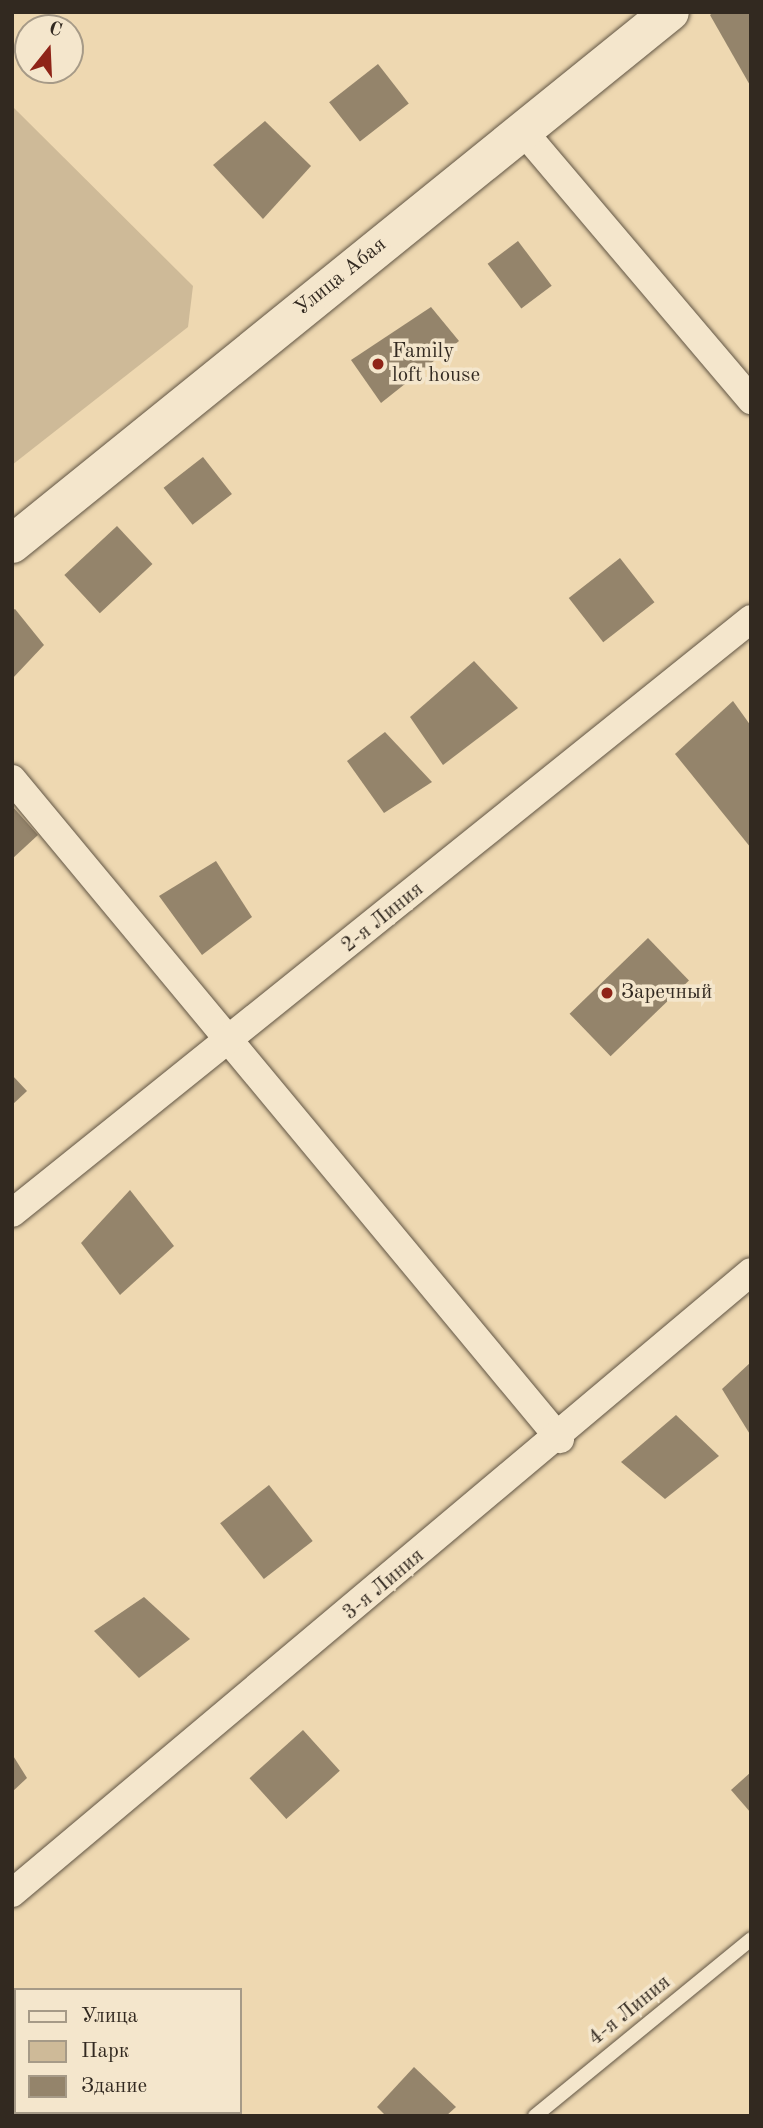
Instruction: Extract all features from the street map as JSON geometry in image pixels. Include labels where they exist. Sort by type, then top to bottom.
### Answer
[{"type":"street","name":"Улица Абая","points":[[12,544],[670,12]]},
{"type":"street","points":[[523,131],[751,400]]},
{"type":"street","name":"2-я Линия","points":[[12,1213],[229,1045],[751,619]]},
{"type":"street","points":[[12,779],[229,1045],[560,1439]]},
{"type":"street","name":"3-я Линия","points":[[12,1894],[560,1439],[751,1272]]},
{"type":"lane","name":"4-я Линия","points":[[535,2116],[751,1939]]},
{"type":"green space","points":[[12,106],[193,286],[188,327],[12,465]]},
{"type":"building","points":[[714,12],[751,12],[751,87],[710,15]]},
{"type":"building","points":[[378,64],[409,103],[360,142],[329,102]]},
{"type":"building","points":[[265,121],[311,166],[263,219],[213,165]]},
{"type":"building","points":[[518,241],[552,286],[521,309],[488,264]]},
{"type":"building","points":[[431,307],[459,341],[381,403],[351,360]]},
{"type":"building","points":[[203,457],[232,494],[193,525],[164,488]]},
{"type":"building","points":[[117,526],[152,564],[100,613],[64,575]]},
{"type":"building","points":[[620,558],[654,602],[603,642],[569,598]]},
{"type":"building","points":[[15,609],[44,645],[12,679],[12,611]]},
{"type":"building","points":[[474,661],[518,708],[443,765],[410,717]]},
{"type":"building","points":[[733,701],[751,726],[751,848],[675,754]]},
{"type":"building","points":[[385,732],[432,782],[384,813],[347,761]]},
{"type":"building","points":[[12,806],[38,835],[12,859]]},
{"type":"building","points":[[216,861],[252,917],[202,955],[159,896]]},
{"type":"building","points":[[648,938],[689,980],[611,1056],[570,1014]]},
{"type":"building","points":[[12,1075],[27,1091],[12,1105]]},
{"type":"building","points":[[130,1190],[174,1246],[120,1295],[81,1243]]},
{"type":"building","points":[[751,1362],[751,1436],[722,1389]]},
{"type":"building","points":[[676,1415],[719,1456],[665,1499],[621,1462]]},
{"type":"building","points":[[269,1485],[313,1541],[264,1579],[220,1523]]},
{"type":"building","points":[[144,1597],[190,1639],[139,1678],[94,1631]]},
{"type":"building","points":[[303,1730],[340,1771],[286,1819],[249,1778]]},
{"type":"building","points":[[12,1754],[27,1778],[12,1792]]},
{"type":"building","points":[[751,1772],[751,1813],[731,1790]]},
{"type":"building","points":[[414,2067],[456,2107],[446,2116],[386,2116],[377,2107]]},
{"type":"place","name":"Family loft house","points":[[378,364]]},
{"type":"place","name":"Заречный","points":[[607,993]]}]
